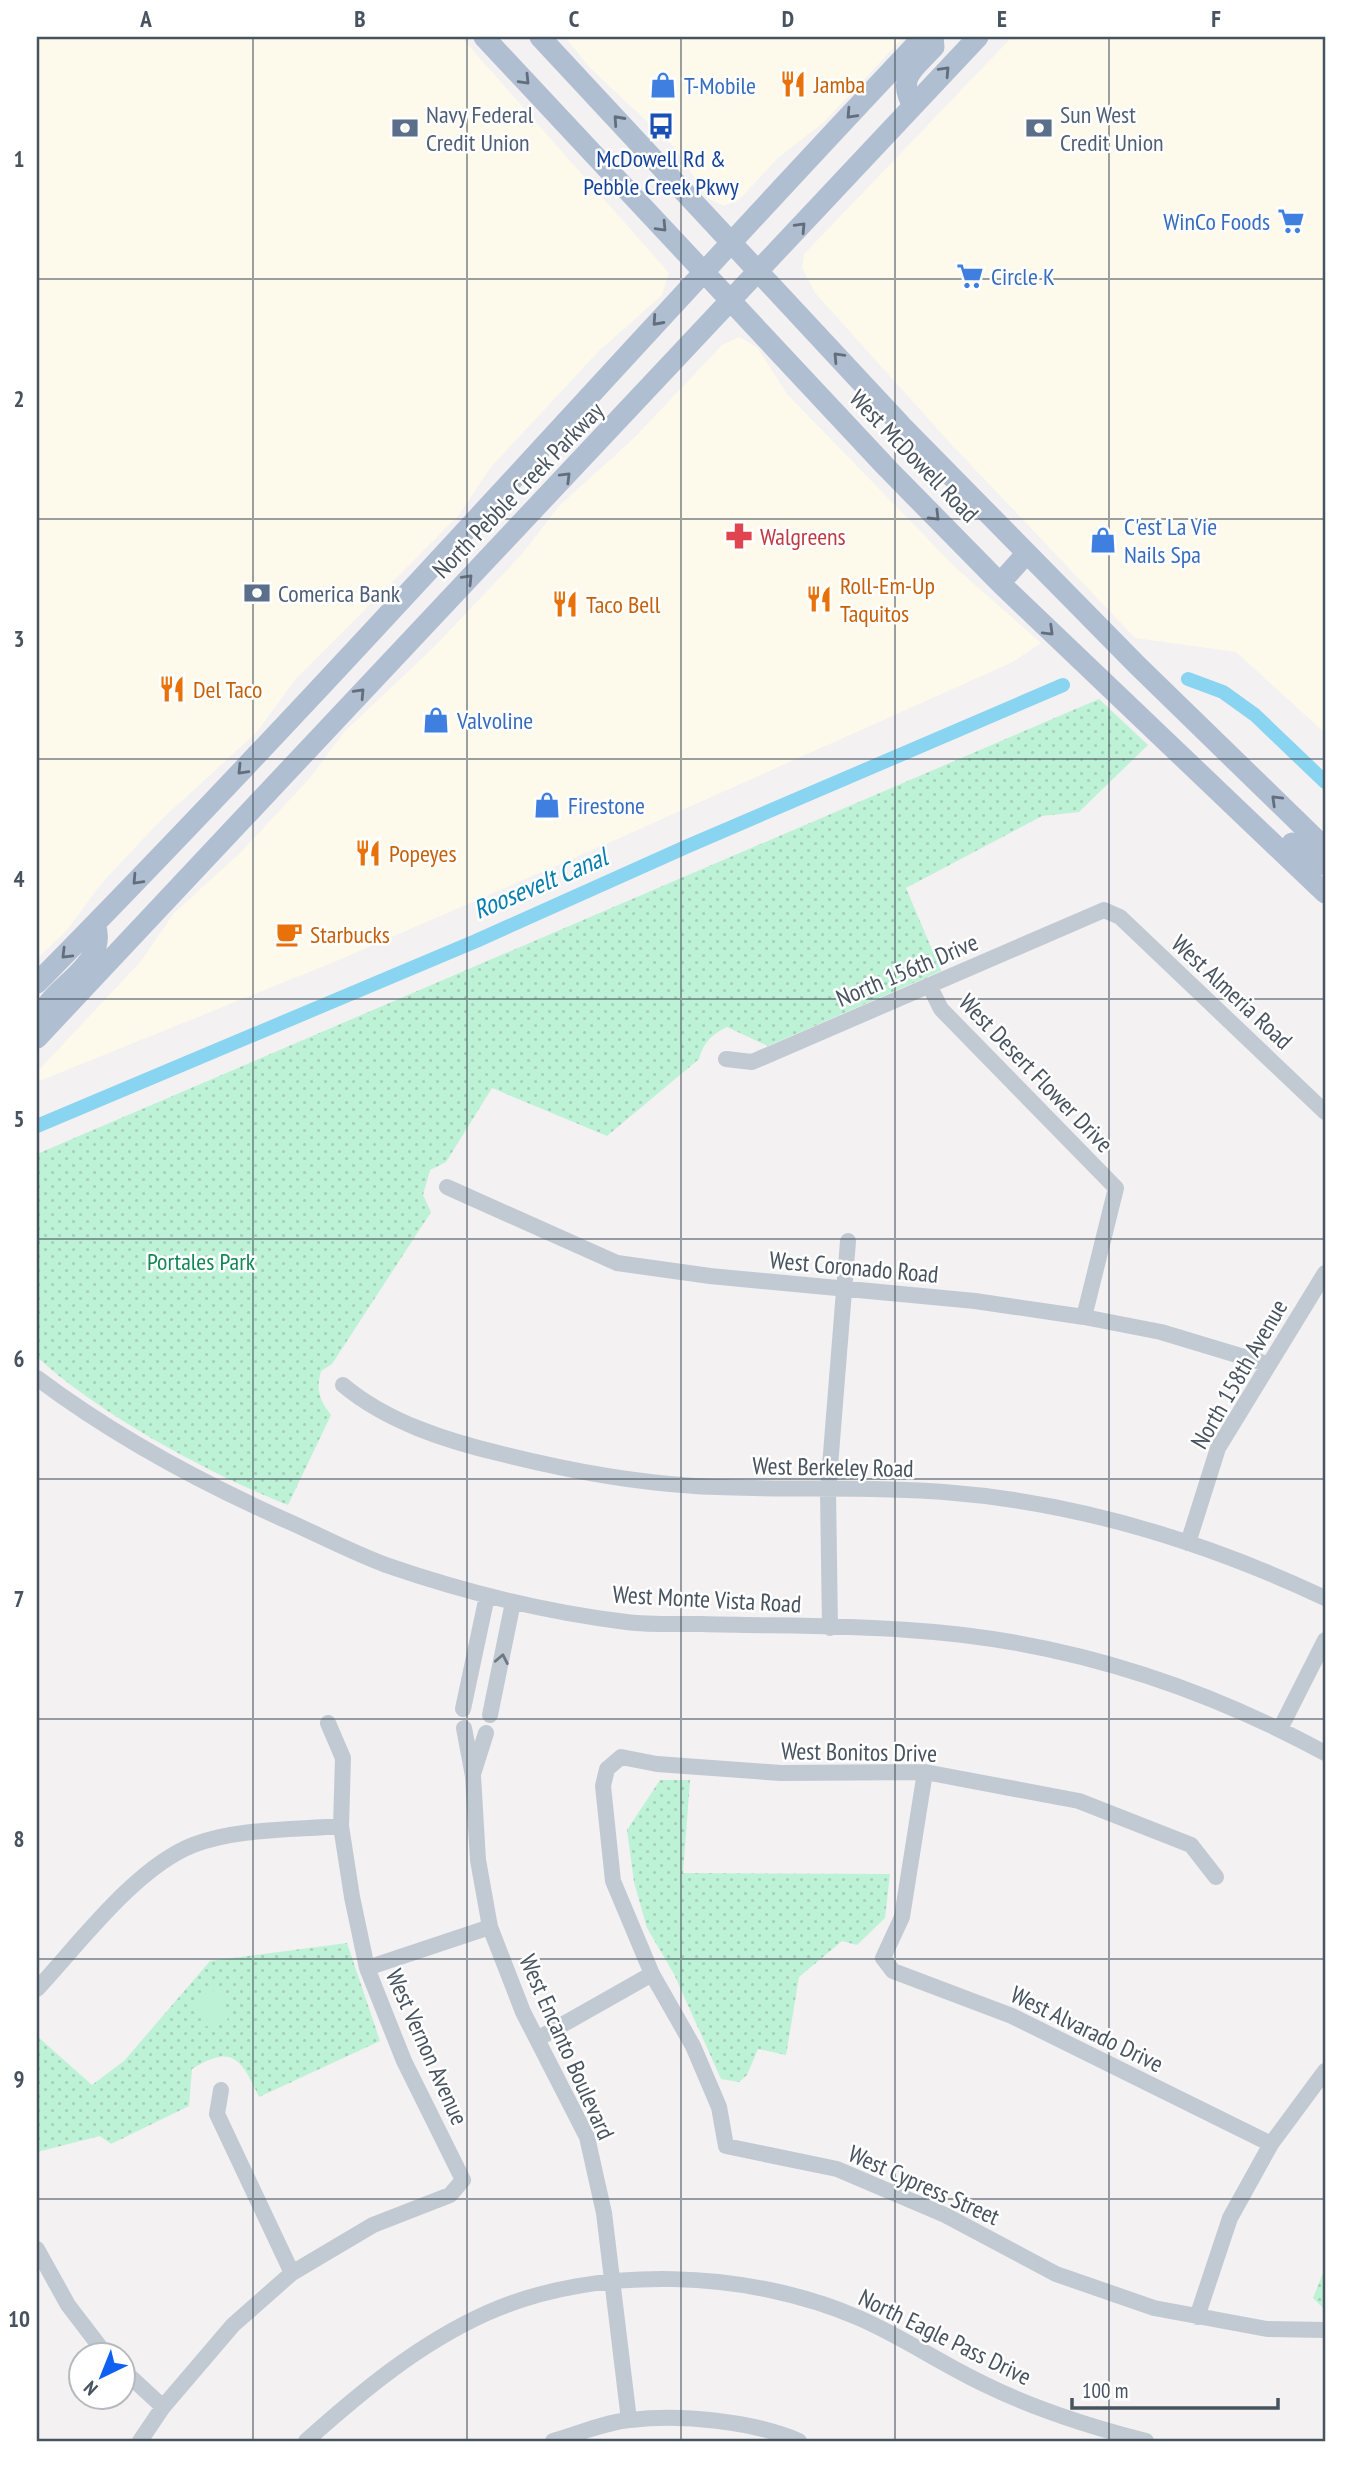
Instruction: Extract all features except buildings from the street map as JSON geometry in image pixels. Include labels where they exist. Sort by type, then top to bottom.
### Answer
[{"type":"main road","name":"West McDowell Road","points":[[484,37],[887,468],[1000,583],[1325,893]]},
{"type":"main road","name":"North Pebble Creek Parkway","points":[[37,983],[311,699],[703,270],[923,37]]},
{"type":"main road","points":[[913,106],[905,93],[904,84],[908,75],[934,47],[933,37]]},
{"type":"main road","name":"North Pebble Creek Parkway","points":[[37,1038],[733,301],[978,37]]},
{"type":"main road","name":"West McDowell Road","points":[[539,39],[1027,554],[1137,666],[1325,848]]},
{"type":"main road","points":[[1000,583],[1027,554]]},
{"type":"main road","points":[[1202,778],[1228,782],[1310,859],[1325,865]]},
{"type":"main road","points":[[37,1032],[45,1007],[94,954],[99,942],[96,924]]},
{"type":"street","name":"North 156th Drive","points":[[726,1059],[752,1062],[1104,910]]},
{"type":"street","name":"West Almeria Road","points":[[1104,910],[1120,917],[1325,1112]]},
{"type":"street","name":"West Desert Flower Drive","points":[[929,985],[940,1009],[1116,1188],[1084,1317]]},
{"type":"street","name":"West Coronado Road","points":[[447,1187],[617,1263],[710,1276],[975,1301],[1084,1317],[1161,1332],[1267,1364]]},
{"type":"street","points":[[830,1628],[828,1491],[848,1241]]},
{"type":"street","name":"North 158th Avenue","points":[[1188,1542],[1218,1448],[1325,1273]]},
{"type":"street","name":"West Monte Vista Road","points":[[37,1378],[135,1445],[217,1490],[384,1564],[487,1596],[629,1622],[969,1635],[1052,1648],[1126,1668],[1280,1728],[1325,1753]]},
{"type":"street","name":"West Berkeley Road","points":[[343,1385],[367,1405],[462,1444],[568,1470],[696,1486],[943,1492],[1003,1500],[1128,1525],[1188,1542],[1269,1572],[1325,1598]]},
{"type":"street","points":[[487,1596],[465,1702],[492,1708],[513,1602]]},
{"type":"street","points":[[1280,1728],[1325,1640]]},
{"type":"street","name":"West Vernon Avenue","points":[[292,2273],[373,2225],[450,2195],[463,2180],[404,2061],[367,1968],[341,1826],[344,1758],[328,1723]]},
{"type":"street","name":"West Encanto Boulevard","points":[[464,1728],[472,1776],[478,1860],[490,1927],[523,2012],[539,2038],[587,2137],[604,2213],[629,2420]]},
{"type":"street","name":"West Encanto Boulevard","points":[[472,1776],[486,1733]]},
{"type":"street","name":"West Bonitos Drive","points":[[607,1769],[621,1757],[657,1764],[781,1773],[925,1772],[1079,1801],[1191,1845],[1216,1877]]},
{"type":"street","name":"West Cypress Street","points":[[607,1769],[603,1786],[613,1881],[652,1974],[693,2046],[714,2095],[726,2146],[837,2169],[945,2215],[1056,2274],[1154,2308],[1267,2329],[1325,2330]]},
{"type":"street","name":"West Alvarado Drive","points":[[925,1772],[902,1917],[883,1958],[893,1971],[1012,2017],[1271,2144]]},
{"type":"street","points":[[37,1989],[136,1883],[162,1861],[194,1845],[231,1836],[341,1826]]},
{"type":"street","points":[[367,1968],[490,1927]]},
{"type":"street","points":[[539,2038],[652,1974]]},
{"type":"street","points":[[1197,2317],[1230,2218],[1271,2144],[1325,2071]]},
{"type":"street","points":[[140,2441],[163,2406],[233,2325],[292,2273],[217,2114],[221,2090]]},
{"type":"street","points":[[37,2249],[68,2305],[96,2342]]},
{"type":"street","name":"North Eagle Pass Drive","points":[[306,2441],[368,2386],[426,2346],[488,2313],[549,2293],[614,2282],[683,2279],[766,2288],[858,2318],[987,2386],[1077,2423],[1146,2441]]},
{"type":"street","points":[[136,2382],[163,2406]]},
{"type":"street","points":[[553,2441],[629,2420],[701,2418],[785,2435],[799,2441]]},
{"type":"shaded area","points":[[37,37],[461,37],[669,273],[662,295],[598,352],[491,467],[459,515],[294,681],[257,732],[161,820],[101,884],[67,930],[37,959]]},
{"type":"shaded area","points":[[565,37],[904,37],[824,122],[778,158],[739,200],[724,206],[709,199],[674,147],[590,68]]},
{"type":"shaded area","points":[[1012,37],[1325,37],[1325,733],[1236,652],[1135,638],[950,443],[815,293],[802,268],[804,254]]},
{"type":"shaded area","points":[[739,337],[757,347],[787,394],[956,568],[1041,643],[1013,662],[613,841],[339,960],[37,1082],[37,1072],[141,961],[174,913],[240,853],[309,779],[345,731],[433,648],[521,555],[560,505],[633,439],[722,345]]},
{"type":"green space","name":"Portales Park","points":[[1099,699],[1148,745],[1079,812],[1042,816],[906,888],[941,971],[768,1046],[727,1027],[709,1040],[699,1059],[607,1136],[492,1088],[446,1162],[430,1170],[423,1195],[431,1212],[332,1364],[321,1371],[320,1394],[331,1415],[288,1505],[224,1477],[156,1441],[91,1400],[37,1357],[37,1154]]},
{"type":"green space","points":[[660,1780],[690,1780],[683,1873],[890,1874],[885,1918],[857,1945],[842,1941],[799,1977],[786,2055],[758,2049],[747,2075],[739,2082],[721,2079],[674,1974],[647,1928],[634,1882],[627,1830]]},
{"type":"green space","points":[[347,1943],[380,2041],[259,2097],[240,2064],[234,2059],[217,2057],[192,2069],[189,2106],[111,2144],[100,2136],[37,2152],[37,2036],[92,2085],[124,2061],[210,1961]]},
{"type":"green space","points":[[220,1989],[228,2022],[203,2027],[195,1994]]},
{"type":"green space","points":[[1325,2268],[1325,2310],[1313,2298]]},
{"type":"waterway","name":"Roosevelt Canal","points":[[1188,679],[1223,692],[1255,715],[1325,782]]},
{"type":"waterway","name":"Roosevelt Canal","points":[[37,1126],[476,941],[688,846],[1063,685]]},
{"type":"place","name":"Jamba","points":[[793,84]]},
{"type":"place","name":"T-Mobile","points":[[663,85]]},
{"type":"place","name":"McDowell Rd & Pebble Creek Pkwy","points":[[661,126]]},
{"type":"place","name":"Navy Federal Credit Union","points":[[405,128]]},
{"type":"place","name":"Sun West Credit Union","points":[[1039,128]]},
{"type":"place","name":"WinCo Foods","points":[[1291,221]]},
{"type":"place","name":"Circle K","points":[[970,276]]},
{"type":"place","name":"Walgreens","points":[[739,536]]},
{"type":"place","name":"C'est La Vie Nails Spa","points":[[1103,540]]},
{"type":"place","name":"Comerica Bank","points":[[257,593]]},
{"type":"place","name":"Roll-Em-Up Taquitos","points":[[819,599]]},
{"type":"place","name":"Taco Bell","points":[[565,604]]},
{"type":"place","name":"Del Taco","points":[[172,689]]},
{"type":"place","name":"Valvoline","points":[[436,720]]},
{"type":"place","name":"Firestone","points":[[547,805]]},
{"type":"place","name":"Popeyes","points":[[368,853]]},
{"type":"place","name":"Starbucks","points":[[289,934]]}]
